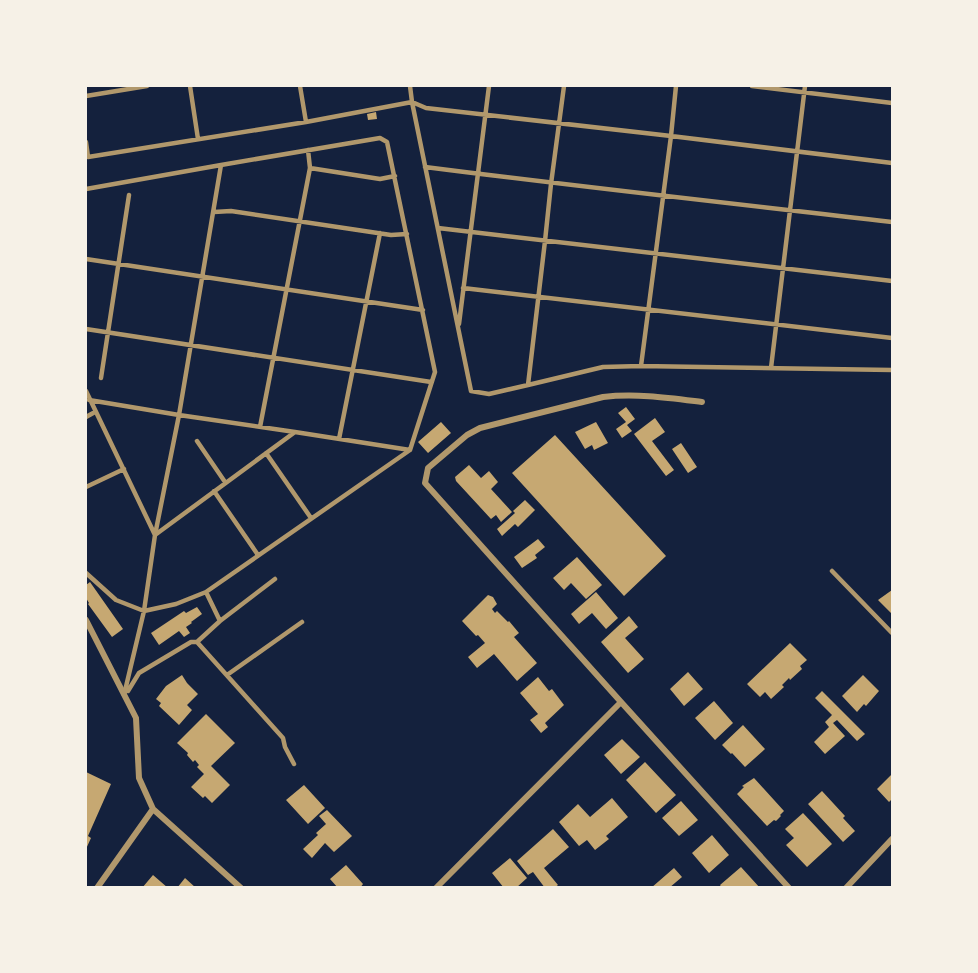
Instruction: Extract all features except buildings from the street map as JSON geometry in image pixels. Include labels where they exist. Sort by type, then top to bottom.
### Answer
[{"type":"street","points":[[702,402],[618,395],[480,428],[467,435],[428,468],[425,483],[789,888]]},
{"type":"street","points":[[86,620],[136,718],[138,778],[153,809],[241,888]]},
{"type":"street","points":[[436,888],[621,702]]},
{"type":"street","points":[[97,888],[153,809]]},
{"type":"street","points":[[846,888],[892,839]]},
{"type":"lane","points":[[86,96],[147,86]]},
{"type":"lane","points":[[190,86],[198,139]]},
{"type":"lane","points":[[300,86],[306,122]]},
{"type":"lane","points":[[410,86],[471,391],[489,394],[603,367],[892,370]]},
{"type":"lane","points":[[458,329],[489,86]]},
{"type":"lane","points":[[528,385],[564,86]]},
{"type":"lane","points":[[641,366],[676,86]]},
{"type":"lane","points":[[752,86],[892,103]]},
{"type":"lane","points":[[771,368],[805,86]]},
{"type":"lane","points":[[86,142],[87,157],[306,122],[412,102],[426,108],[892,163]]},
{"type":"lane","points":[[86,189],[380,138],[387,142],[395,176],[435,372],[410,450],[206,592],[176,604],[144,611],[116,600],[86,573]]},
{"type":"lane","points":[[260,427],[310,168],[308,150]]},
{"type":"lane","points":[[124,695],[144,611],[221,165]]},
{"type":"lane","points":[[425,167],[551,184],[892,222]]},
{"type":"lane","points":[[310,168],[380,179],[395,176]]},
{"type":"lane","points":[[101,378],[129,195]]},
{"type":"lane","points":[[214,212],[231,211],[391,235],[407,234]]},
{"type":"lane","points":[[438,228],[892,281]]},
{"type":"lane","points":[[339,439],[380,233]]},
{"type":"lane","points":[[86,259],[423,310]]},
{"type":"lane","points":[[463,288],[892,338]]},
{"type":"lane","points":[[86,329],[432,382]]},
{"type":"lane","points":[[86,392],[156,534]]},
{"type":"lane","points":[[89,400],[410,450]]},
{"type":"lane","points":[[86,417],[95,412]]},
{"type":"lane","points":[[156,534],[295,432]]},
{"type":"lane","points":[[197,441],[225,482]]},
{"type":"lane","points":[[266,453],[311,518]]},
{"type":"lane","points":[[86,488],[124,469]]},
{"type":"lane","points":[[214,491],[258,555]]},
{"type":"lane","points":[[832,571],[892,633]]},
{"type":"lane","points":[[124,695],[139,673],[191,642],[197,642],[220,621],[275,579]]},
{"type":"lane","points":[[206,592],[220,621]]},
{"type":"lane","points":[[227,675],[302,622]]},
{"type":"lane","points":[[197,642],[283,738],[294,764]]}]
